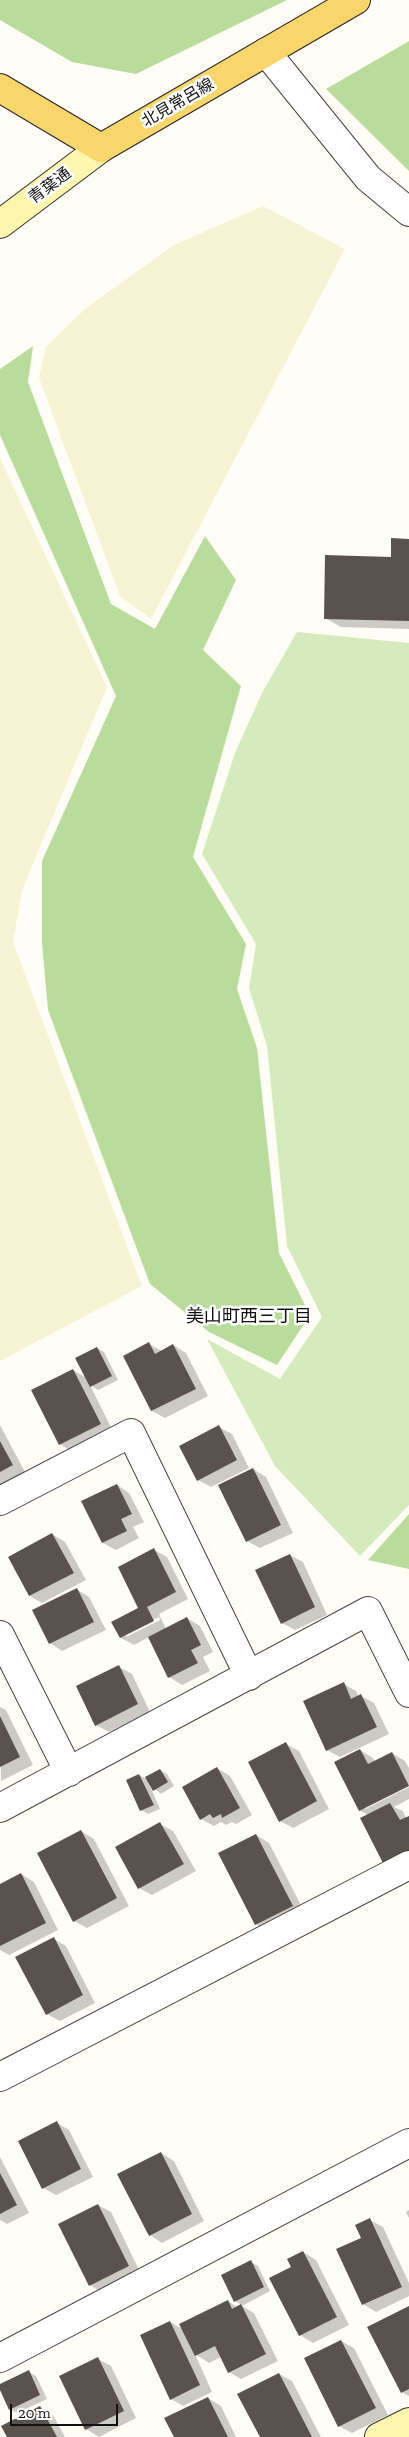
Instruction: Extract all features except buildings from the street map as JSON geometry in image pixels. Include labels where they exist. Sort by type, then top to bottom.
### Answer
[{"type":"main road","name":"北見常呂線","points":[[101,148],[356,0]]},
{"type":"main road","points":[[0,88],[101,148]]},
{"type":"street","points":[[266,52],[368,178],[409,212]]},
{"type":"street","name":"青葉通","points":[[0,224],[101,148]]},
{"type":"street","points":[[0,1501],[131,1433],[249,1676]]},
{"type":"street","points":[[0,1808],[368,1611],[409,1693]]},
{"type":"street","points":[[0,1635],[69,1772]]},
{"type":"street","points":[[0,2077],[409,1865]]},
{"type":"street","points":[[0,2358],[409,2143]]},
{"type":"street","points":[[379,2437],[409,2422]]},
{"type":"shaded area","points":[[263,206],[345,249],[151,619],[120,596],[39,378],[46,347],[85,309],[174,245]]},
{"type":"shaded area","points":[[0,458],[107,687],[22,890],[13,942],[142,1286],[0,1361]]},
{"type":"green space","points":[[0,0],[287,0],[136,74],[72,62],[0,20]]},
{"type":"green space","points":[[409,41],[409,171],[326,89]]},
{"type":"green space","points":[[33,346],[28,382],[111,604],[155,629],[205,536],[236,580],[203,650],[241,686],[193,857],[246,944],[237,989],[257,1048],[279,1253],[310,1315],[277,1365],[209,1332],[150,1284],[48,1010],[42,943],[42,861],[116,696],[0,435],[0,369]]},
{"type":"green space","points":[[297,632],[409,643],[409,1505],[360,1556],[275,1466],[207,1339],[280,1379],[322,1317],[287,1246],[267,1046],[249,988],[256,944],[202,854],[235,753],[262,693]]},
{"type":"green space","points":[[409,1514],[409,1569],[368,1560]]},
{"type":"district","name":"美山町西三丁目","points":[[249,1317]]}]
